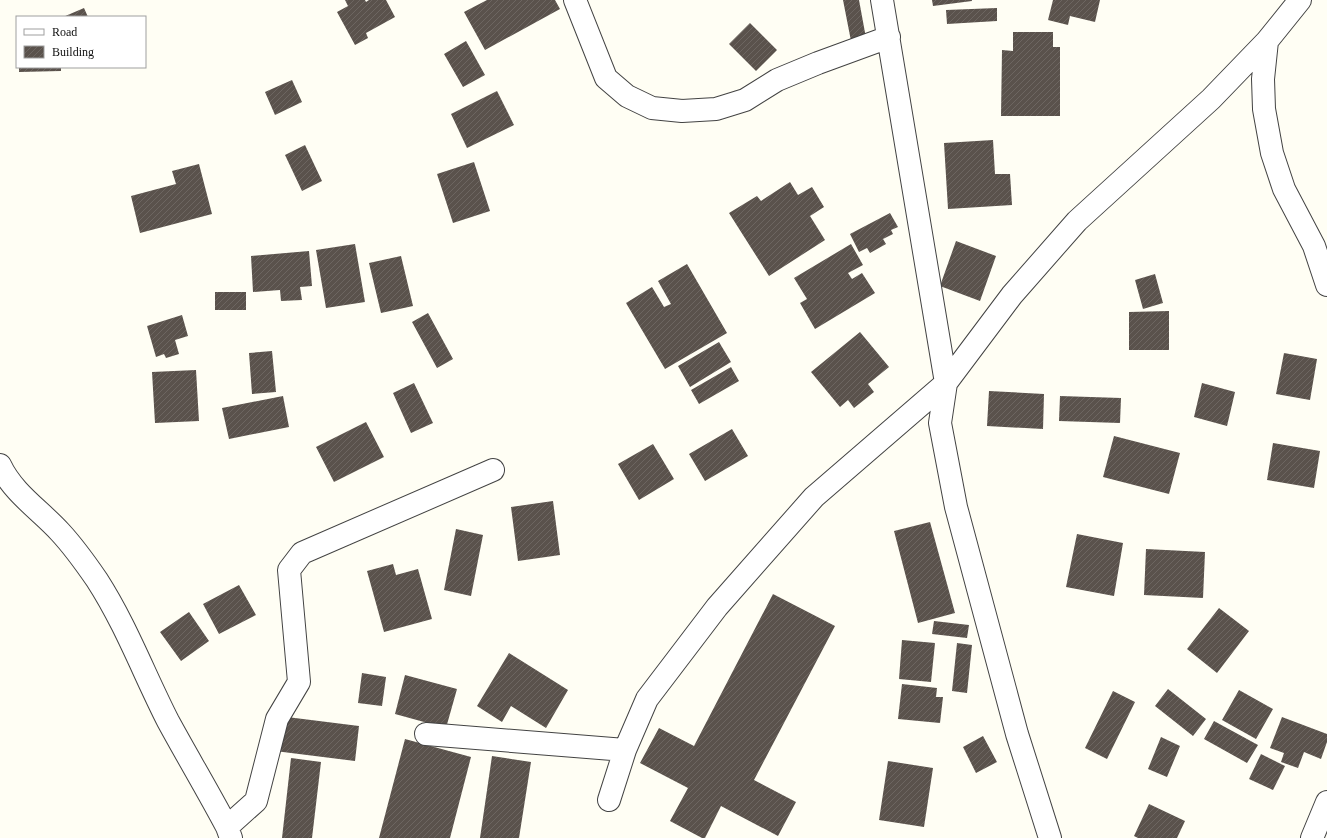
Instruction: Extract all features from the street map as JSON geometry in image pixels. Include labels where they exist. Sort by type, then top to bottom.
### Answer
[{"type":"street","points":[[575,0],[606,78],[627,96],[652,108],[682,112],[716,109],[744,100],[777,80],[889,37]]},
{"type":"street","points":[[882,0],[946,383],[940,423],[956,507],[1017,734],[1050,838]]},
{"type":"street","points":[[609,800],[625,750],[647,699],[727,596],[814,497],[946,383],[1012,294],[1077,221],[1211,99],[1267,41],[1300,0]]},
{"type":"street","points":[[1267,41],[1263,79],[1264,109],[1272,153],[1284,189],[1314,246],[1327,285]]},
{"type":"street","points":[[1,469],[26,500],[60,531],[78,553],[98,582],[133,646],[168,720],[229,832],[256,801],[277,719],[299,682],[289,570],[302,553],[492,470]]},
{"type":"street","points":[[426,734],[625,750]]},
{"type":"street","points":[[1312,838],[1327,802]]},
{"type":"building","points":[[345,0],[365,0],[366,2],[369,0],[386,0],[395,17],[366,33],[368,38],[355,45],[337,12],[348,6]]},
{"type":"building","points":[[487,0],[555,0],[560,9],[485,50],[464,12]]},
{"type":"building","points":[[843,0],[859,0],[866,38],[851,41]]},
{"type":"building","points":[[932,0],[972,0],[972,1],[933,6]]},
{"type":"building","points":[[1053,0],[1100,0],[1095,22],[1070,16],[1068,25],[1048,20]]},
{"type":"building","points":[[84,8],[88,16],[65,16]]},
{"type":"building","points":[[997,8],[997,21],[947,24],[946,10]]},
{"type":"building","points":[[750,23],[777,50],[756,71],[729,44]]},
{"type":"building","points":[[1013,32],[1053,32],[1053,47],[1060,47],[1060,116],[1001,116],[1002,50],[1013,51]]},
{"type":"building","points":[[466,41],[485,75],[463,87],[444,54]]},
{"type":"building","points":[[19,68],[61,68],[61,71],[19,72]]},
{"type":"building","points":[[292,80],[302,102],[275,115],[265,92]]},
{"type":"building","points":[[497,91],[514,125],[467,148],[451,114]]},
{"type":"building","points":[[993,140],[995,174],[1010,174],[1012,205],[948,209],[944,143]]},
{"type":"building","points":[[305,145],[322,181],[302,191],[285,155]]},
{"type":"building","points":[[474,162],[490,211],[453,223],[437,174]]},
{"type":"building","points":[[199,164],[212,214],[140,233],[131,196],[176,184],[172,171]]},
{"type":"building","points":[[790,182],[798,195],[812,187],[824,207],[810,216],[825,240],[769,276],[729,213],[757,196],[761,201]]},
{"type":"building","points":[[890,213],[898,227],[891,230],[893,234],[883,239],[886,244],[870,253],[867,248],[859,252],[850,234]]},
{"type":"building","points":[[956,241],[996,256],[980,301],[940,286]]},
{"type":"building","points":[[355,244],[365,302],[326,308],[316,250]]},
{"type":"building","points":[[851,244],[863,265],[848,273],[852,279],[862,273],[875,293],[815,329],[800,303],[807,299],[794,278]]},
{"type":"building","points":[[309,251],[312,286],[300,287],[302,300],[281,301],[280,290],[253,292],[251,256]]},
{"type":"building","points":[[401,256],[413,306],[381,313],[369,263]]},
{"type":"building","points":[[687,264],[727,333],[665,369],[626,303],[652,287],[664,307],[671,304],[658,281]]},
{"type":"building","points":[[1155,274],[1163,303],[1143,309],[1135,280]]},
{"type":"building","points":[[215,292],[246,292],[246,310],[215,310]]},
{"type":"building","points":[[1169,311],[1169,350],[1129,350],[1129,312]]},
{"type":"building","points":[[428,313],[453,359],[437,368],[412,322]]},
{"type":"building","points":[[182,315],[188,336],[175,340],[179,354],[166,358],[164,354],[156,357],[147,326]]},
{"type":"building","points":[[860,332],[889,367],[868,384],[874,392],[854,408],[848,400],[840,407],[811,372]]},
{"type":"building","points":[[719,342],[731,362],[690,387],[678,366]]},
{"type":"building","points":[[272,351],[276,392],[252,394],[249,353]]},
{"type":"building","points":[[1284,353],[1317,359],[1310,400],[1276,394]]},
{"type":"building","points":[[731,367],[739,381],[699,404],[691,390]]},
{"type":"building","points":[[196,370],[199,421],[155,423],[152,372]]},
{"type":"building","points":[[414,383],[433,423],[411,433],[393,393]]},
{"type":"building","points":[[1202,383],[1235,392],[1227,426],[1194,417]]},
{"type":"building","points":[[989,391],[1044,394],[1043,429],[987,426]]},
{"type":"building","points":[[283,396],[289,427],[229,439],[222,408]]},
{"type":"building","points":[[1060,396],[1121,398],[1120,423],[1059,421]]},
{"type":"building","points":[[366,422],[384,457],[334,482],[316,447]]},
{"type":"building","points":[[732,429],[748,456],[705,481],[689,454]]},
{"type":"building","points":[[1114,436],[1180,453],[1169,494],[1103,477]]},
{"type":"building","points":[[1273,443],[1320,451],[1314,488],[1267,480]]},
{"type":"building","points":[[653,444],[674,479],[639,500],[618,464]]},
{"type":"building","points":[[553,501],[560,555],[518,561],[511,507]]},
{"type":"building","points":[[930,522],[955,613],[918,623],[894,531]]},
{"type":"building","points":[[456,529],[483,535],[471,596],[444,590]]},
{"type":"building","points":[[1077,534],[1123,543],[1114,596],[1066,587]]},
{"type":"building","points":[[1146,549],[1205,552],[1203,598],[1144,595]]},
{"type":"building","points":[[393,564],[396,575],[418,569],[432,619],[384,632],[367,571]]},
{"type":"building","points":[[239,585],[256,615],[219,634],[203,604]]},
{"type":"building","points":[[773,594],[835,626],[754,780],[796,802],[778,836],[721,806],[705,838],[702,838],[670,821],[688,788],[640,763],[659,728],[694,746]]},
{"type":"building","points":[[1219,608],[1249,631],[1217,673],[1187,649]]},
{"type":"building","points":[[189,612],[209,641],[181,661],[160,632]]},
{"type":"building","points":[[934,621],[969,625],[967,638],[932,634]]},
{"type":"building","points":[[902,640],[935,643],[931,682],[899,679]]},
{"type":"building","points":[[957,643],[972,645],[967,693],[952,691]]},
{"type":"building","points":[[509,653],[568,690],[546,728],[511,706],[502,722],[477,706]]},
{"type":"building","points":[[362,673],[386,677],[382,706],[358,703]]},
{"type":"building","points":[[405,675],[457,689],[446,728],[395,714]]},
{"type":"building","points":[[902,684],[937,688],[936,697],[943,697],[940,723],[898,719]]},
{"type":"building","points":[[1168,689],[1206,719],[1193,736],[1155,706]]},
{"type":"building","points":[[1239,690],[1273,709],[1256,739],[1222,720]]},
{"type":"building","points":[[1113,691],[1135,702],[1107,759],[1085,748]]},
{"type":"building","points":[[279,716],[359,726],[355,761],[275,751]]},
{"type":"building","points":[[1282,717],[1327,734],[1327,742],[1321,759],[1304,752],[1298,768],[1281,762],[1284,753],[1270,748]]},
{"type":"building","points":[[1214,721],[1258,745],[1247,763],[1204,739]]},
{"type":"building","points":[[983,736],[997,762],[976,773],[963,747]]},
{"type":"building","points":[[1161,737],[1180,746],[1167,777],[1148,769]]},
{"type":"building","points":[[405,739],[471,757],[450,838],[379,838]]},
{"type":"building","points":[[1261,754],[1285,766],[1273,790],[1249,779]]},
{"type":"building","points":[[492,756],[531,762],[519,838],[480,838]]},
{"type":"building","points":[[291,758],[321,762],[312,838],[282,838]]},
{"type":"building","points":[[888,761],[933,768],[924,827],[879,820]]},
{"type":"building","points":[[1149,804],[1185,821],[1177,838],[1138,838],[1134,836]]}]
